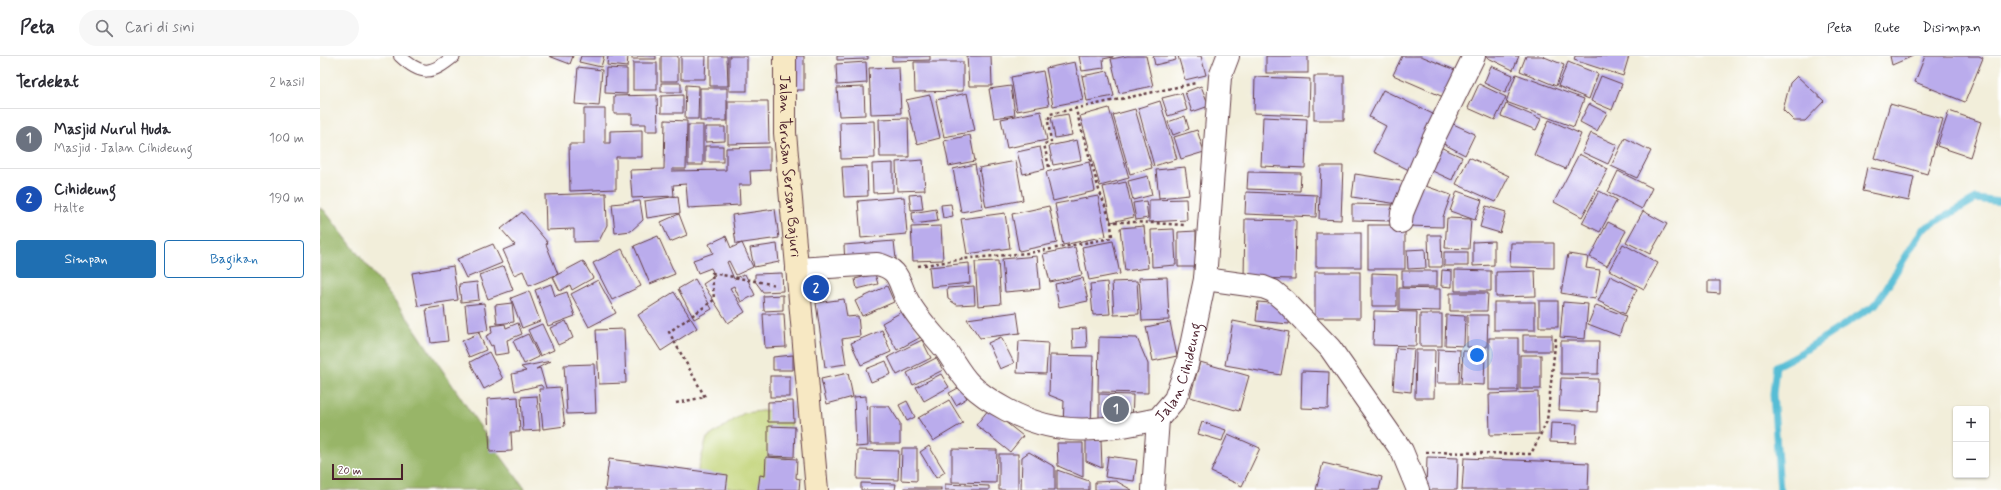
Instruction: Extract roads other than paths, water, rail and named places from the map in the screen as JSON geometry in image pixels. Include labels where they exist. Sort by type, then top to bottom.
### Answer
[{"type":"main road","name":"Jalan Terusan Sersan Bajuri","points":[[785,56],[785,133],[817,490]]},
{"type":"street","name":"Jalan Cihideung","points":[[797,269],[877,264],[887,266],[896,272],[908,300],[923,323],[970,383],[995,403],[1026,420],[1050,427],[1101,429],[1158,419],[1174,400],[1187,365],[1205,279],[1220,77],[1228,56]]},
{"type":"street","points":[[1400,222],[1402,213],[1431,144],[1474,56]]},
{"type":"street","points":[[1205,279],[1263,287],[1273,291],[1285,301],[1330,348],[1402,451],[1418,490]]},
{"type":"street","points":[[1153,490],[1158,419]]},
{"type":"lane","points":[[400,56],[412,67],[423,72],[440,68],[454,56]]},
{"type":"waterway","points":[[1780,490],[1773,394],[1776,366],[1799,354],[1876,304],[1923,229],[1976,199],[2001,202]]},
{"type":"place","name":"Cihideung","points":[[816,288]]},
{"type":"place","name":"Masjid Nurul Huda","points":[[1116,409]]}]
